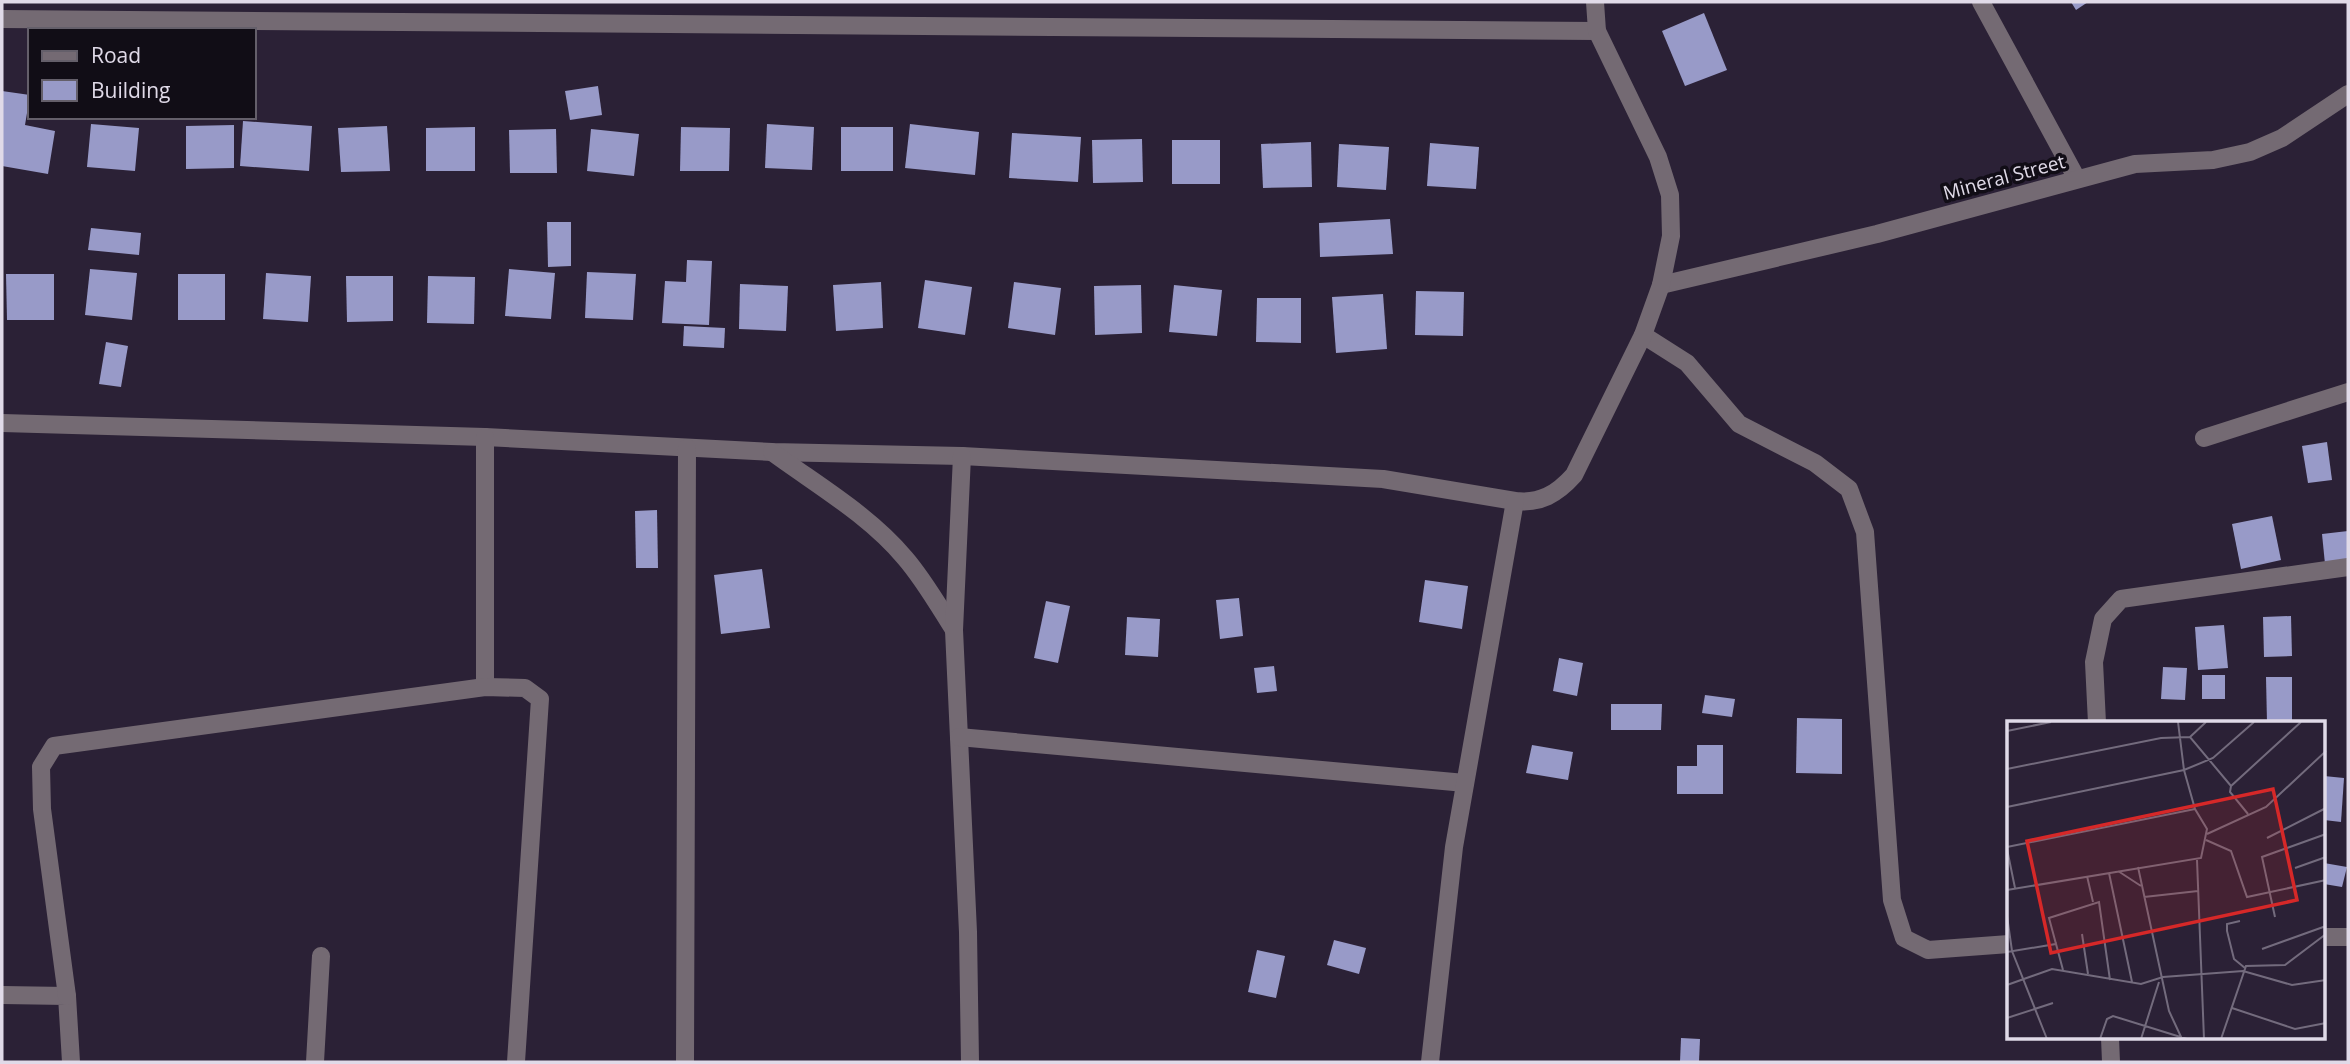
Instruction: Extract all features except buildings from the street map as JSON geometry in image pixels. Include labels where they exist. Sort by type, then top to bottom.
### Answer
[{"type":"street","points":[[2,423],[485,438],[772,452],[962,456],[1383,479],[1515,501],[1541,500],[1564,486],[1574,475],[1643,335],[1661,285],[1671,236],[1670,195],[1658,157],[1597,31],[1595,2]]},
{"type":"street","points":[[1981,2],[2077,180]]},
{"type":"street","points":[[2,19],[1597,31]]},
{"type":"street","name":"Mineral Street","points":[[1661,285],[1877,234],[2135,164],[2213,160],[2250,152],[2282,138],[2348,94]]},
{"type":"street","points":[[1643,335],[1687,363],[1739,424],[1815,463],[1849,489],[1865,532],[1892,900],[1905,938],[1928,950],[2007,944]]},
{"type":"street","points":[[2204,438],[2348,392]]},
{"type":"street","points":[[485,438],[485,687]]},
{"type":"street","points":[[685,1062],[687,448]]},
{"type":"street","points":[[772,452],[873,527],[904,557],[954,630]]},
{"type":"street","points":[[962,456],[954,630],[968,932],[970,1062]]},
{"type":"street","points":[[1430,1062],[1454,847],[1515,501]]},
{"type":"street","points":[[2097,721],[2095,662],[2102,619],[2121,599],[2348,567]]},
{"type":"street","points":[[71,1062],[67,996],[42,809],[41,768],[54,746],[485,687],[525,688],[540,699],[516,1062]]},
{"type":"street","points":[[959,737],[1465,783]]},
{"type":"street","points":[[2326,937],[2348,937]]},
{"type":"street","points":[[315,1062],[321,956]]},
{"type":"street","points":[[2,995],[67,996]]},
{"type":"street","points":[[2110,1040],[2111,1062]]}]
